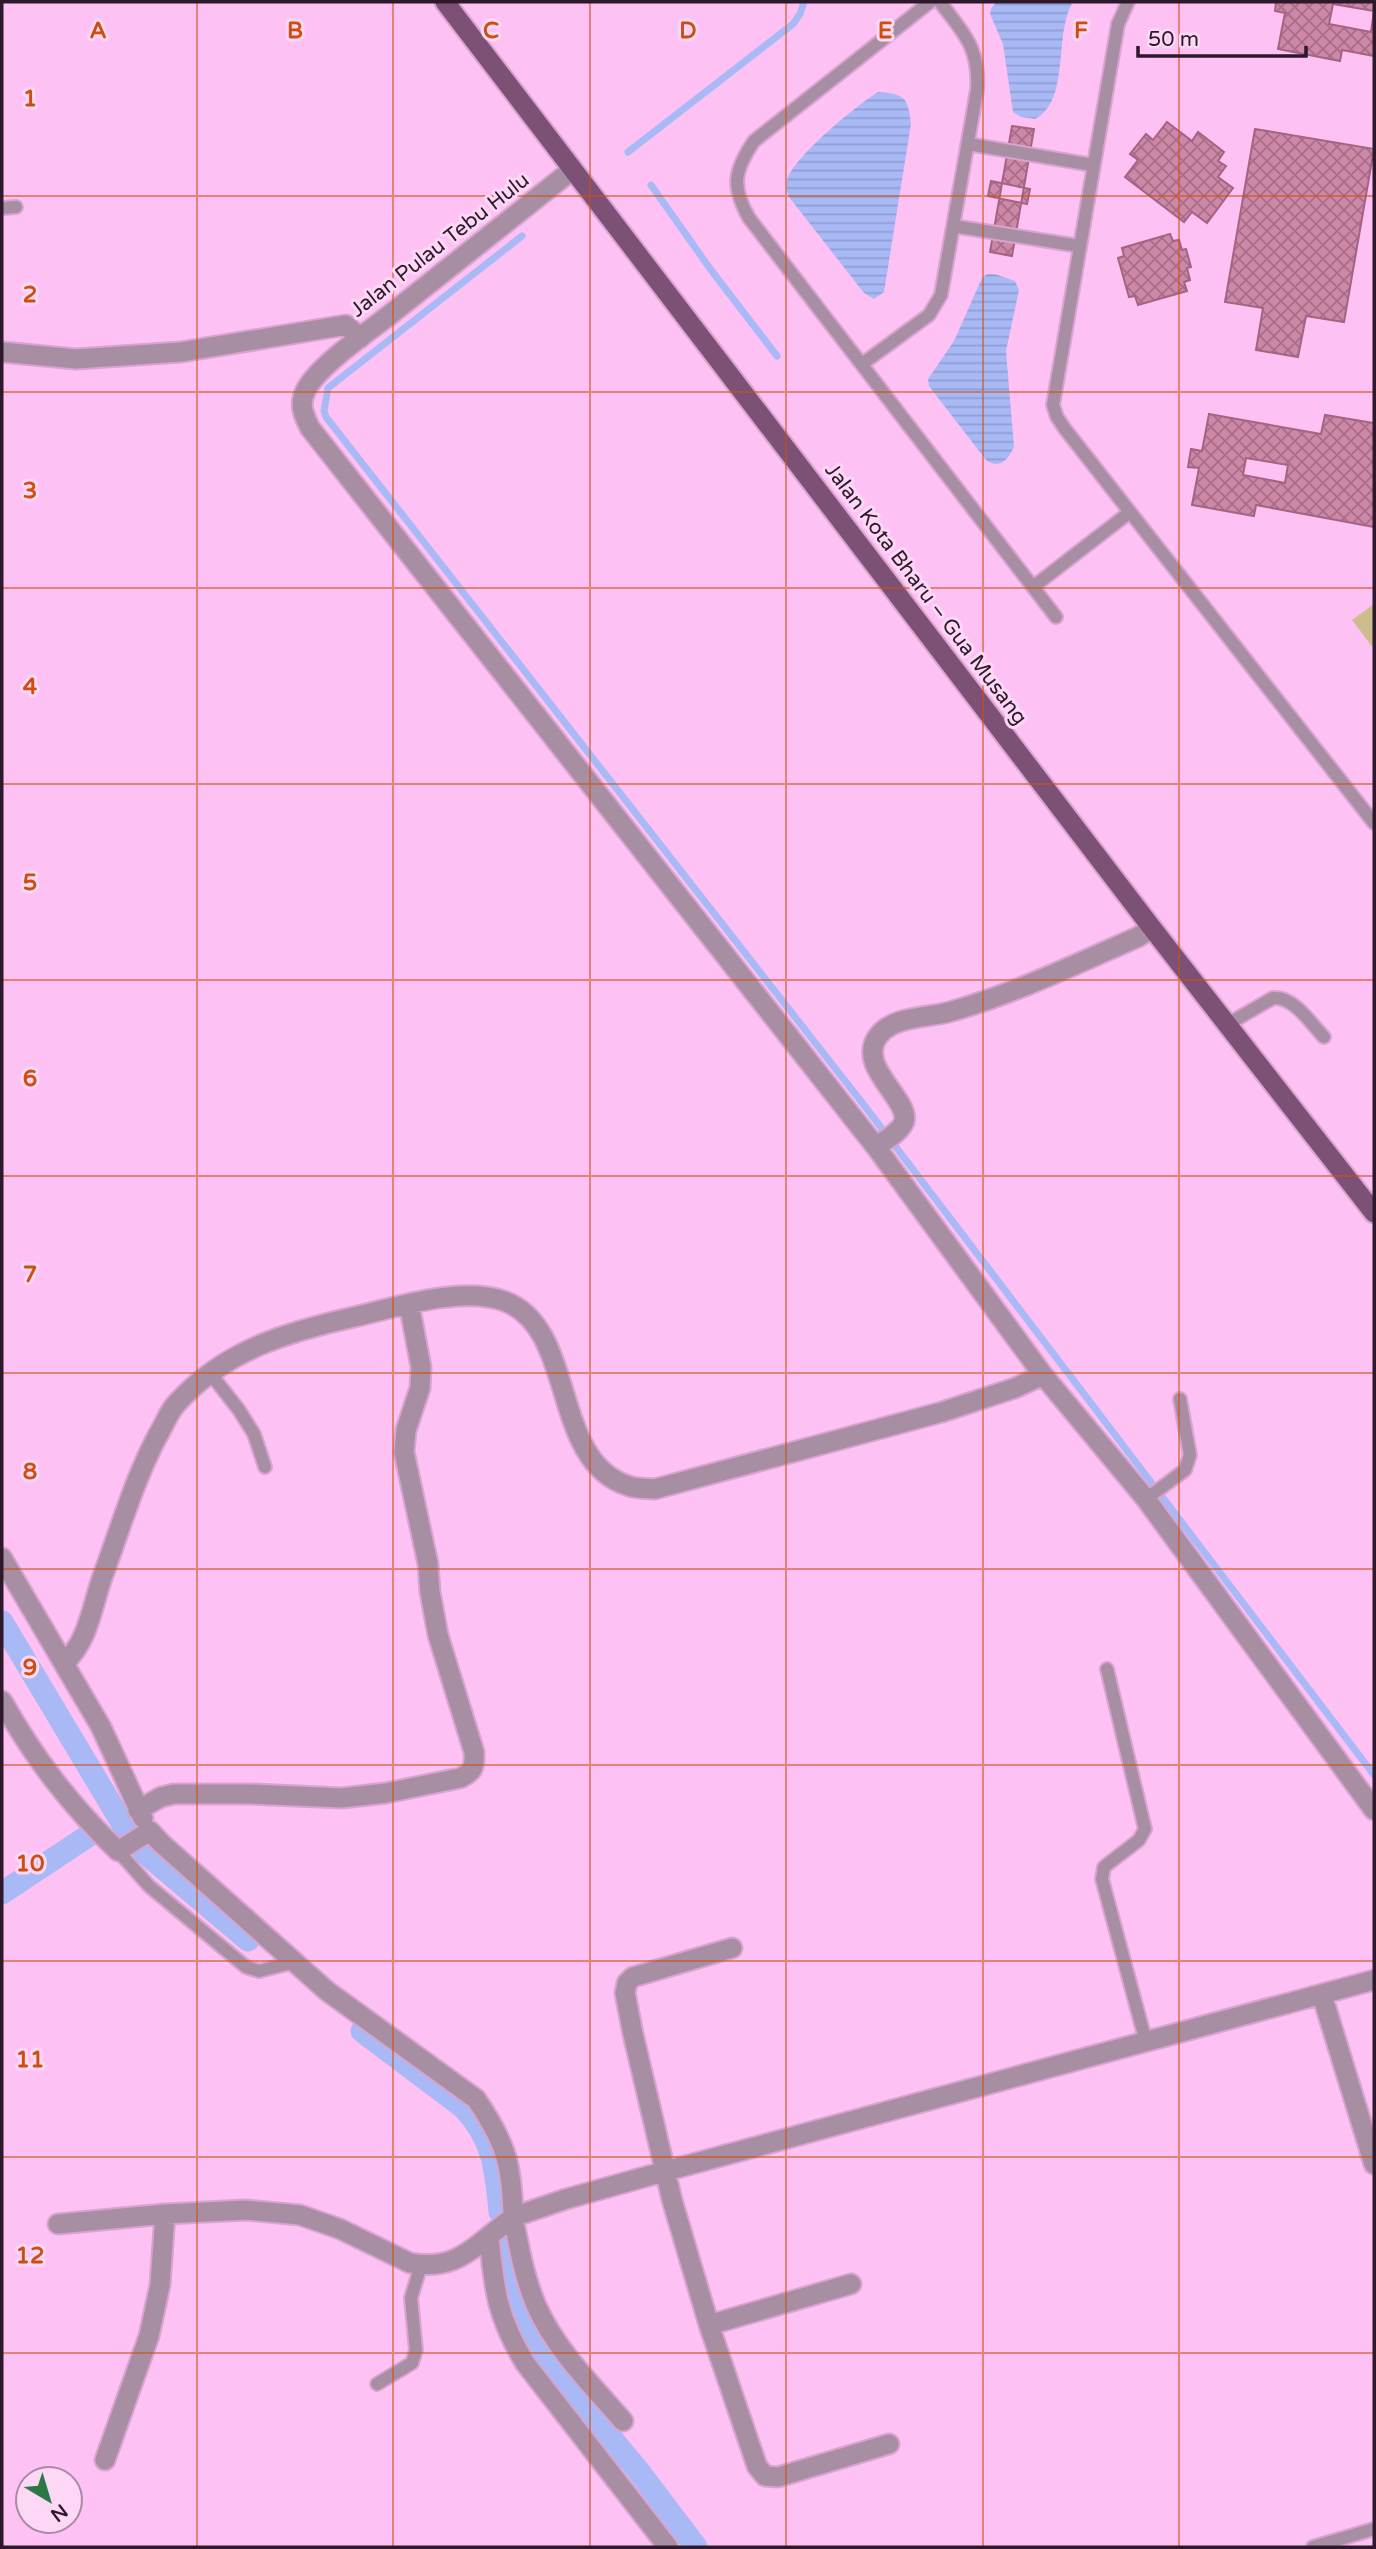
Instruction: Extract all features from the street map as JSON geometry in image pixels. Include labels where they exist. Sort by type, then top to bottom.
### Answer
[{"type":"main road","name":"Jalan Kota Bharu – Gua Musang","points":[[445,2],[1152,928],[1374,1213]]},
{"type":"street","name":"Jalan Pulau Tebu Hulu","points":[[2,352],[76,359],[181,352],[346,325],[360,338],[572,170]]},
{"type":"street","points":[[360,338],[317,375],[307,388],[301,404],[310,428],[879,1144],[1043,1375],[1149,1497],[1374,1810]]},
{"type":"street","points":[[879,1144],[900,1128],[905,1120],[903,1111],[877,1068],[873,1055],[874,1043],[887,1028],[898,1022],[949,1012],[1033,983],[1138,937],[1152,928]]},
{"type":"street","points":[[64,1663],[83,1637],[153,1442],[175,1404],[210,1373],[247,1349],[299,1329],[409,1304],[460,1296],[493,1297],[515,1305],[534,1325],[547,1345],[580,1440],[591,1460],[610,1477],[630,1487],[655,1489],[942,1412],[1015,1388],[1043,1375]]},
{"type":"street","points":[[138,1810],[160,1797],[174,1794],[342,1798],[386,1793],[460,1778],[471,1773],[475,1765],[474,1752],[438,1635],[428,1564],[404,1452],[406,1430],[420,1388],[421,1367],[409,1304]]},
{"type":"street","points":[[2,1558],[101,1727],[150,1831],[327,1991],[476,2099],[489,2118],[510,2169],[513,2217],[528,2283],[537,2308],[554,2338],[623,2421]]},
{"type":"street","points":[[2,1700],[52,1781],[118,1851],[150,1831]]},
{"type":"street","points":[[732,1948],[633,1976],[627,1983],[625,1993],[680,2233],[709,2325],[757,2466],[765,2476],[778,2477],[889,2444]]},
{"type":"street","points":[[58,2224],[246,2210],[300,2215],[340,2229],[410,2263],[439,2265],[465,2256],[513,2217],[566,2199],[1374,1980]]},
{"type":"street","points":[[1322,1995],[1374,2164]]},
{"type":"street","points":[[105,2460],[149,2336],[160,2285],[165,2214]]},
{"type":"street","points":[[489,2236],[494,2288],[511,2339],[525,2363],[668,2547]]},
{"type":"street","points":[[709,2325],[851,2284]]},
{"type":"lane","points":[[930,2],[754,141],[741,160],[736,174],[740,202],[749,218],[1056,617]]},
{"type":"lane","points":[[862,364],[929,315],[941,295],[979,68],[965,36],[940,2]]},
{"type":"lane","points":[[1128,2],[1118,24],[1053,405],[1065,429],[1374,823]]},
{"type":"lane","points":[[968,144],[1093,165]]},
{"type":"lane","points":[[2,208],[16,207]]},
{"type":"lane","points":[[953,226],[1079,246]]},
{"type":"lane","points":[[1033,587],[1130,512]]},
{"type":"lane","points":[[1228,1024],[1273,998],[1280,997],[1290,1001],[1324,1037]]},
{"type":"lane","points":[[210,1373],[254,1434],[265,1467]]},
{"type":"lane","points":[[1149,1497],[1185,1470],[1190,1455],[1180,1399]]},
{"type":"lane","points":[[1107,1670],[1145,1829],[1139,1840],[1104,1867],[1102,1880],[1146,2042]]},
{"type":"lane","points":[[118,1851],[149,1886],[246,1967],[259,1971],[295,1962]]},
{"type":"lane","points":[[377,2384],[412,2363],[416,2350],[411,2298],[421,2265]]},
{"type":"lane","points":[[1313,2547],[1374,2529]]},
{"type":"shaded area","points":[[1374,604],[1374,649],[1352,620]]},
{"type":"water","points":[[996,2],[1073,2],[1064,31],[1058,82],[1046,110],[1035,119],[1021,117],[1013,112],[1003,44],[990,14]]},
{"type":"water","points":[[878,92],[900,96],[908,108],[911,124],[884,292],[874,299],[864,293],[789,197],[786,185],[791,171],[812,146]]},
{"type":"water","points":[[987,274],[1015,281],[1019,290],[1006,351],[1014,447],[1009,456],[999,464],[986,460],[929,386],[928,379],[954,341],[982,278]]},
{"type":"building","points":[[1276,2],[1374,2],[1374,11],[1374,56],[1342,50],[1340,61],[1278,49],[1285,13],[1275,11]],"holes":[[[1333,4],[1374,11],[1371,32],[1329,24]]]},
{"type":"building","points":[[1167,122],[1192,141],[1198,132],[1224,152],[1218,161],[1226,166],[1218,177],[1233,188],[1207,223],[1192,212],[1184,222],[1125,177],[1138,160],[1130,154],[1146,134],[1153,140]]},
{"type":"building","points":[[1012,126],[1034,129],[1012,256],[990,252]]},
{"type":"building","points":[[1255,129],[1374,149],[1344,322],[1306,316],[1298,357],[1256,350],[1263,308],[1225,302]]},
{"type":"building","points":[[991,181],[1030,189],[1027,204],[988,196]]},
{"type":"building","points":[[1170,234],[1173,241],[1179,240],[1182,250],[1186,249],[1191,267],[1187,268],[1190,280],[1184,282],[1187,291],[1138,305],[1135,296],[1129,297],[1118,258],[1124,256],[1122,248]]},
{"type":"building","points":[[1209,414],[1321,434],[1325,415],[1374,423],[1374,527],[1256,505],[1254,516],[1192,505],[1199,468],[1188,467],[1191,449],[1202,451]],"holes":[[[1246,458],[1288,465],[1285,483],[1243,475]]]},
{"type":"waterway","points":[[628,152],[793,24],[804,2]]},
{"type":"waterway","points":[[651,185],[711,270],[777,356]]},
{"type":"waterway","points":[[522,236],[328,388],[324,411],[326,417],[867,1109],[1374,1775]]},
{"type":"waterway","points":[[2,1622],[124,1826]]},
{"type":"waterway","points":[[2,1893],[88,1836]]},
{"type":"waterway","points":[[144,1852],[248,1940]]},
{"type":"waterway","points":[[362,2031],[463,2107],[473,2119],[492,2156],[500,2212]]},
{"type":"waterway","points":[[501,2239],[510,2291],[520,2318],[542,2355],[637,2469],[696,2547]]}]
